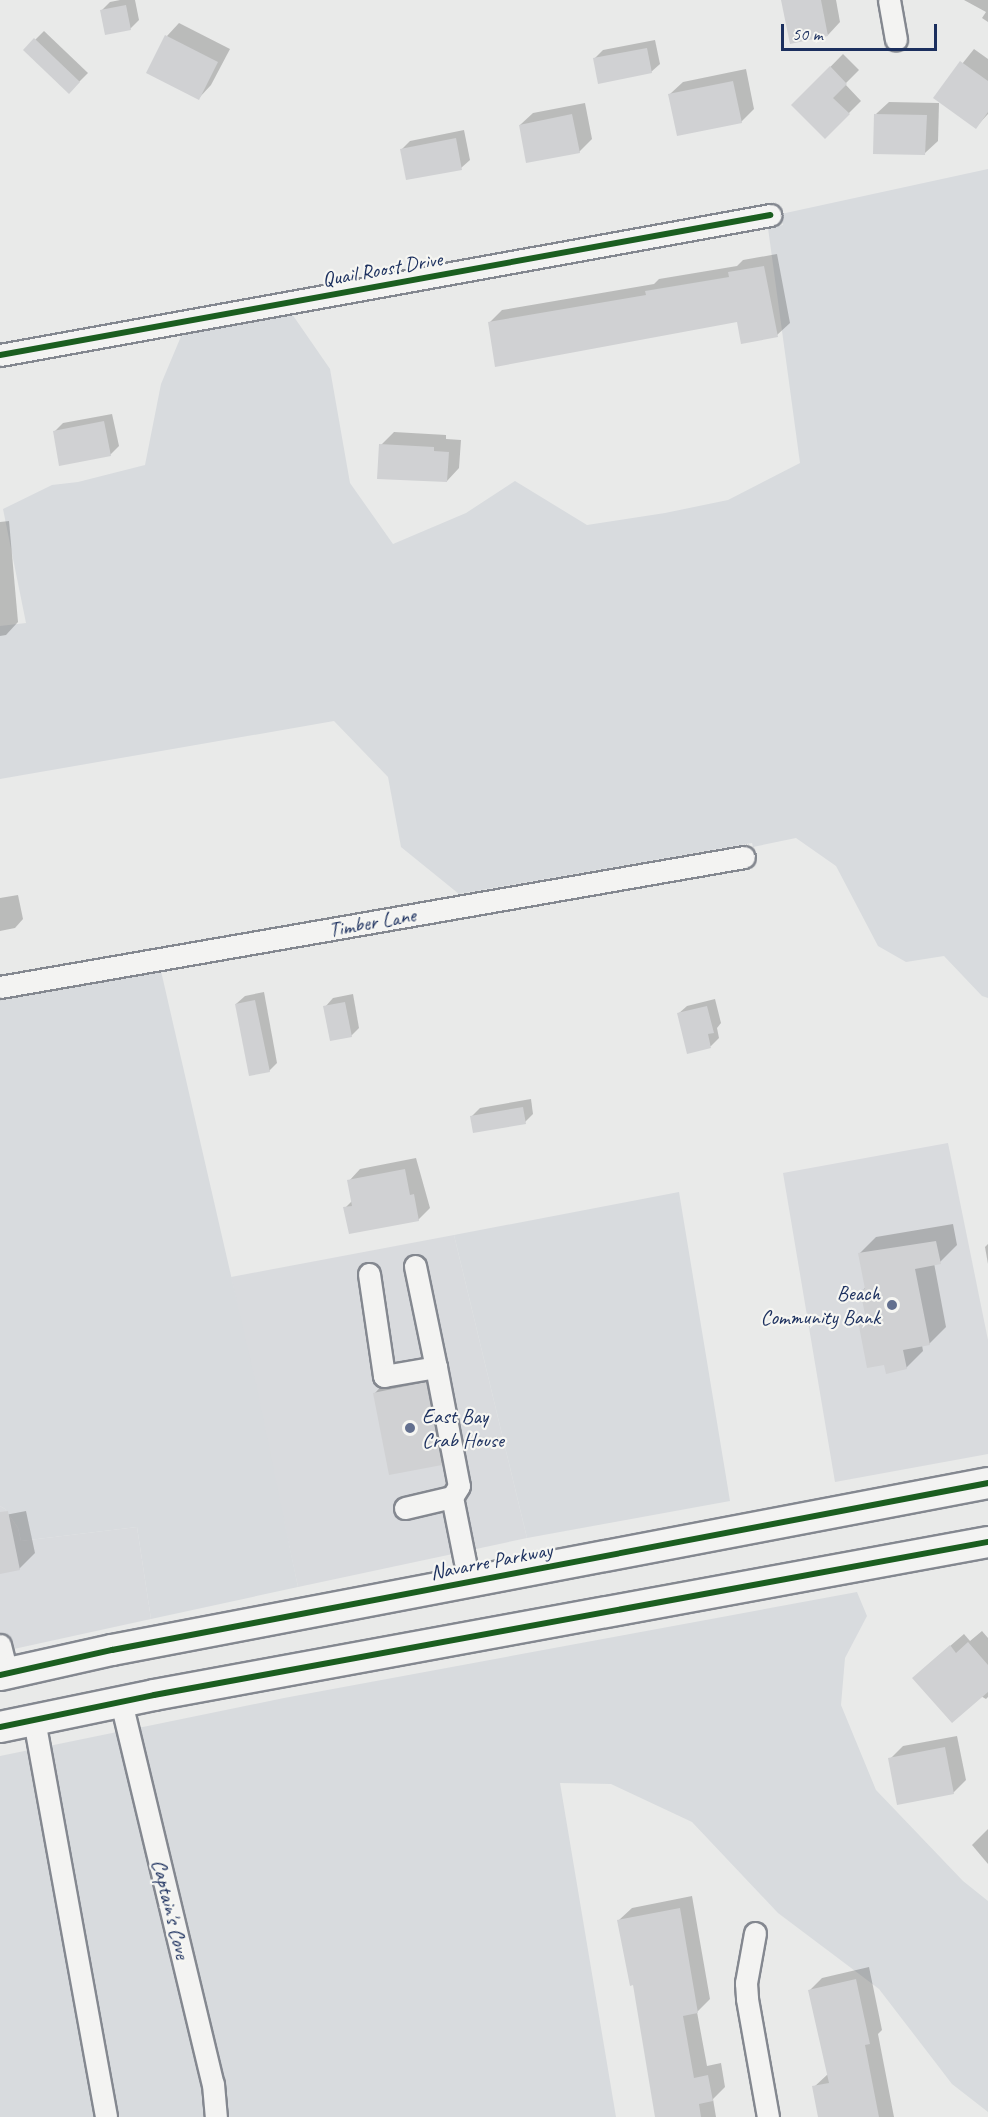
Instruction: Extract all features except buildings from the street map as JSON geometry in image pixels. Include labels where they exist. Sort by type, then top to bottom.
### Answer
[{"type":"highway","name":"Navarre Parkway","points":[[2,1664],[112,1650],[988,1484]]},
{"type":"highway","points":[[0,1727],[121,1702],[988,1542]]},
{"type":"street","points":[[889,0],[896,39]]},
{"type":"street","name":"Quail Roost Drive","points":[[0,355],[770,215]]},
{"type":"street","name":"Timber Lane","points":[[0,987],[744,857]]},
{"type":"street","points":[[405,1508],[452,1497],[459,1486],[415,1266]]},
{"type":"street","points":[[369,1274],[384,1376],[436,1367]]},
{"type":"street","points":[[452,1497],[470,1582]]},
{"type":"street","name":"Captain's Cove","points":[[121,1702],[213,2084],[216,2117]]},
{"type":"street","points":[[34,1720],[106,2117]]},
{"type":"street","points":[[755,1933],[746,1983],[747,1999],[768,2117]]},
{"type":"shaded area","points":[[988,169],[988,998],[982,996],[944,956],[906,962],[878,946],[836,866],[796,838],[753,847],[752,843],[459,894],[401,847],[388,777],[334,721],[0,779],[0,626],[26,623],[3,509],[52,485],[78,482],[145,465],[161,384],[182,334],[292,314],[330,369],[350,483],[393,544],[466,513],[515,481],[587,525],[665,513],[728,500],[800,463],[768,228],[783,225],[781,214]]},
{"type":"shaded area","points":[[161,971],[258,1393],[298,1587],[151,1619],[137,1527],[21,1541],[18,1528],[5,1509],[0,1506],[0,999]]},
{"type":"shaded area","points":[[948,1143],[988,1340],[988,1454],[835,1482],[783,1173]]},
{"type":"shaded area","points":[[679,1192],[730,1501],[527,1538],[454,1235]]},
{"type":"shaded area","points":[[454,1235],[527,1538],[298,1587],[231,1277]]},
{"type":"shaded area","points":[[0,1506],[5,1509],[18,1528],[21,1541],[137,1527],[151,1619],[0,1652]]},
{"type":"shaded area","points":[[857,1592],[867,1616],[845,1658],[841,1705],[876,1790],[963,1881],[988,1901],[988,2112],[952,2084],[879,1989],[778,1913],[692,1822],[611,1784],[560,1783],[616,2117],[227,2117],[223,2081],[138,1728],[284,1698]]},
{"type":"shaded area","points":[[117,1732],[203,2086],[205,2117],[0,2117],[0,1756]]},
{"type":"cycle path","points":[[0,355],[770,215]]},
{"type":"cycle path","points":[[0,1675],[112,1650],[988,1483]]},
{"type":"cycle path","points":[[0,1727],[154,1695],[988,1542]]},
{"type":"place","name":"Beach Community Bank","points":[[892,1305]]},
{"type":"place","name":"East Bay Crab House","points":[[410,1428]]}]
